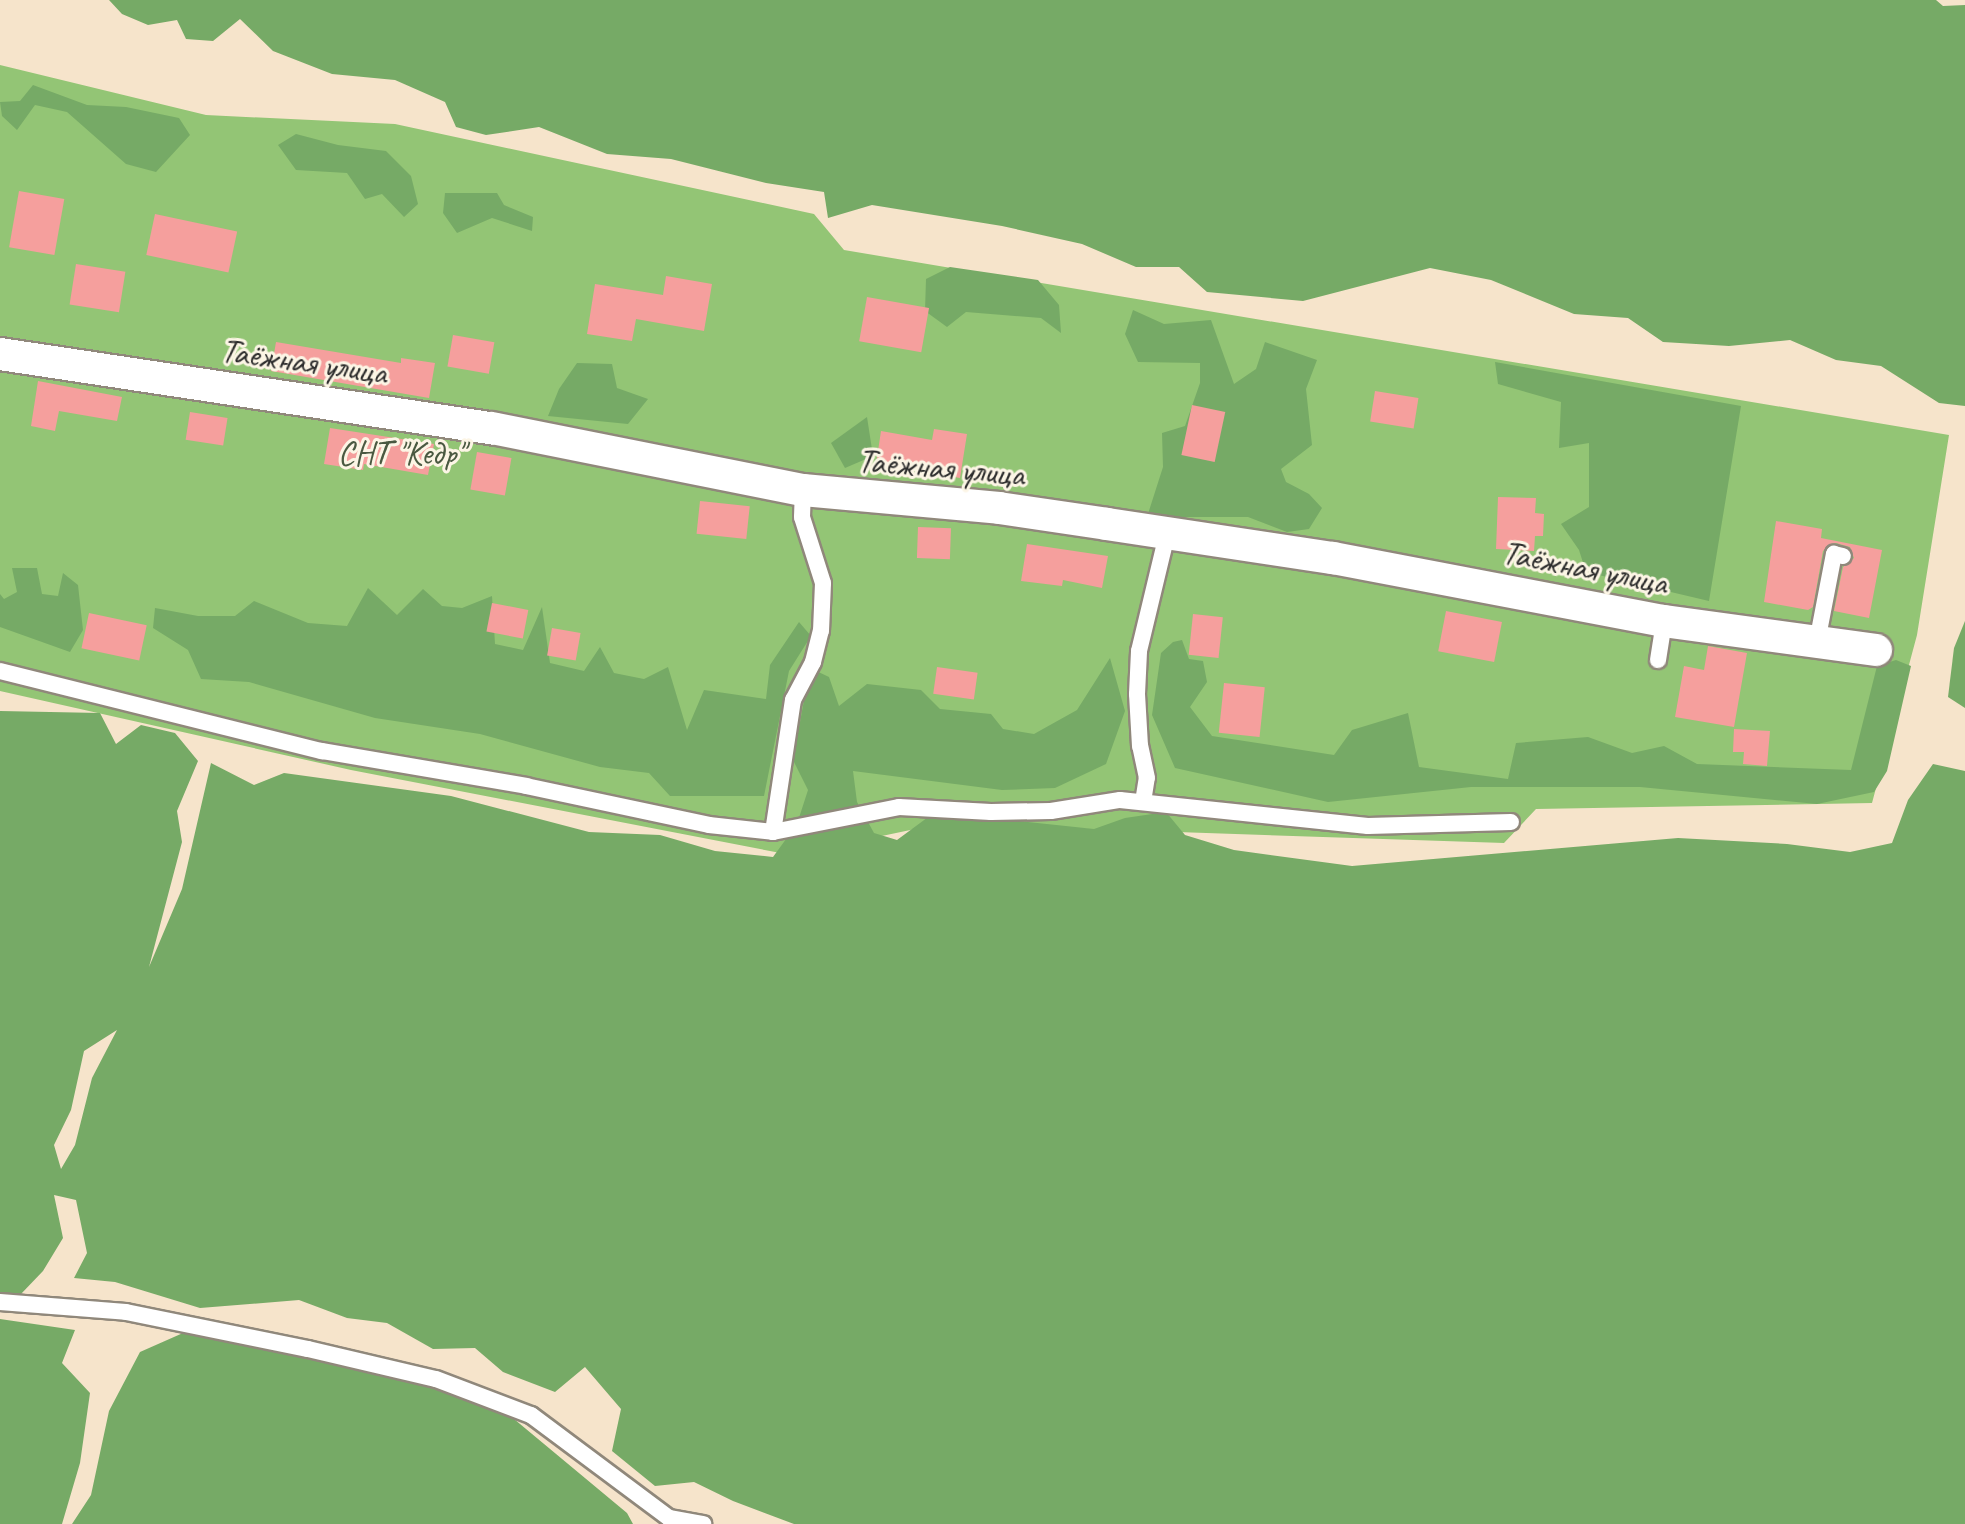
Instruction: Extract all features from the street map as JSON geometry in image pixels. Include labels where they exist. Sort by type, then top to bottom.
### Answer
[{"type":"street","name":"Таёжная улица","points":[[0,354],[492,428],[803,490],[999,508],[1333,558],[1664,621],[1876,650]]},
{"type":"lane","points":[[773,832],[793,700],[813,662],[821,631],[823,583],[802,517],[803,490]]},
{"type":"lane","points":[[1143,802],[1147,778],[1138,707],[1139,651],[1167,534]]},
{"type":"lane","points":[[1817,642],[1834,554],[1843,556]]},
{"type":"lane","points":[[1658,660],[1664,621]]},
{"type":"lane","points":[[0,671],[322,751],[526,786],[709,825],[773,832],[899,807],[1051,811],[1120,800],[1368,826],[1511,822]]},
{"type":"lane","points":[[0,1302],[126,1312],[436,1379],[531,1415],[669,1518],[703,1524]]},
{"type":"green space","points":[[109,0],[1936,0],[1943,6],[1965,5],[1965,406],[1939,403],[1881,366],[1836,360],[1790,340],[1729,346],[1663,342],[1628,318],[1574,314],[1491,280],[1430,268],[1303,301],[1207,292],[1179,267],[1136,267],[1082,244],[1002,226],[872,205],[828,218],[824,192],[766,183],[671,159],[607,154],[539,127],[486,135],[456,127],[445,102],[395,80],[332,74],[273,51],[240,19],[213,41],[186,39],[177,20],[148,25],[122,14]]},
{"type":"green space","name":"СНТ \"Кедр\"","points":[[0,65],[206,115],[395,124],[814,214],[844,250],[1949,435],[1917,635],[1872,803],[1536,809],[1504,843],[939,824],[791,855],[351,770],[0,691]]},
{"type":"green space","points":[[33,85],[87,105],[126,107],[179,118],[190,135],[156,172],[126,164],[67,112],[35,105],[17,130],[2,116],[0,102],[20,101]]},
{"type":"green space","points":[[296,134],[338,145],[386,151],[411,176],[418,204],[404,217],[382,194],[365,199],[347,173],[296,170],[278,145]]},
{"type":"green space","points":[[445,193],[497,193],[504,205],[533,217],[532,231],[492,218],[457,233],[443,213]]},
{"type":"green space","points":[[950,267],[1038,280],[1059,305],[1061,333],[1041,318],[966,312],[947,327],[925,311],[926,279]]},
{"type":"green space","points":[[1133,310],[1164,324],[1211,320],[1234,384],[1256,369],[1265,342],[1317,360],[1306,389],[1312,445],[1281,469],[1286,482],[1309,494],[1322,508],[1309,529],[1287,532],[1248,517],[1147,517],[1163,467],[1162,433],[1185,426],[1200,383],[1200,363],[1138,362],[1125,334]]},
{"type":"green space","points":[[1495,362],[1741,406],[1709,601],[1586,572],[1579,550],[1561,524],[1589,507],[1589,443],[1559,448],[1561,402],[1498,384]]},
{"type":"green space","points":[[577,363],[612,364],[617,388],[648,399],[628,424],[548,416],[559,389]]},
{"type":"green space","points":[[867,417],[873,456],[845,468],[831,443]]},
{"type":"green space","points":[[12,568],[37,568],[42,594],[58,596],[63,573],[78,585],[83,630],[70,652],[0,627],[0,594],[4,599],[17,592]]},
{"type":"green space","points":[[368,588],[397,615],[423,589],[442,606],[462,608],[492,596],[495,644],[523,650],[542,607],[550,663],[584,671],[600,647],[614,673],[644,679],[668,667],[687,730],[704,690],[766,699],[770,665],[799,622],[811,636],[789,671],[764,796],[670,796],[649,773],[600,767],[480,734],[375,718],[249,682],[201,679],[188,650],[153,628],[155,608],[198,616],[235,616],[254,601],[308,623],[347,626]]},
{"type":"green space","points":[[1965,621],[1965,708],[1948,697],[1954,648]]},
{"type":"green space","points":[[1182,640],[1189,659],[1203,661],[1207,682],[1190,707],[1212,736],[1334,755],[1352,730],[1408,713],[1419,767],[1508,779],[1516,743],[1588,737],[1632,753],[1664,746],[1697,764],[1851,770],[1877,666],[1896,660],[1911,666],[1887,771],[1874,792],[1817,804],[1640,787],[1471,787],[1328,802],[1175,768],[1152,715],[1161,653],[1173,642]]},
{"type":"green space","points":[[1110,658],[1125,711],[1106,764],[1055,788],[1002,790],[853,771],[857,802],[874,833],[897,840],[935,812],[1094,829],[1125,818],[1166,812],[1185,835],[1234,850],[1352,866],[1678,838],[1787,844],[1850,852],[1892,843],[1908,800],[1933,764],[1965,771],[1965,1524],[794,1524],[733,1501],[694,1482],[655,1486],[612,1451],[621,1409],[585,1367],[555,1392],[503,1372],[475,1348],[433,1349],[387,1323],[347,1318],[299,1300],[200,1308],[115,1282],[74,1278],[87,1253],[76,1200],[54,1195],[63,1238],[43,1271],[20,1295],[0,1294],[0,711],[100,713],[116,744],[141,725],[175,733],[198,761],[177,811],[182,842],[149,967],[182,889],[211,763],[254,785],[284,773],[451,796],[589,832],[660,835],[715,851],[773,857],[797,824],[808,790],[793,760],[810,668],[829,677],[839,706],[867,684],[921,690],[940,709],[991,714],[1003,729],[1034,734],[1077,710]],"holes":[[[117,1030],[92,1078],[75,1145],[61,1169],[54,1145],[71,1110],[84,1051]]]},
{"type":"green space","points":[[0,1319],[75,1330],[62,1363],[90,1393],[80,1463],[62,1524],[0,1524]]},
{"type":"green space","points":[[183,1333],[433,1383],[514,1419],[627,1513],[633,1524],[72,1524],[91,1495],[109,1411],[140,1352]]},
{"type":"building","points":[[19,191],[64,199],[54,255],[9,247]]},
{"type":"building","points":[[155,214],[237,231],[228,273],[146,255]]},
{"type":"building","points":[[76,264],[125,272],[119,312],[70,304]]},
{"type":"building","points":[[666,276],[712,284],[704,331],[636,319],[632,341],[587,334],[595,284],[663,295]]},
{"type":"building","points":[[867,297],[929,308],[921,352],[859,341]]},
{"type":"building","points":[[453,335],[494,342],[489,374],[447,367]]},
{"type":"building","points":[[276,342],[401,363],[401,358],[435,363],[429,398],[271,371]]},
{"type":"building","points":[[38,381],[122,397],[117,421],[59,411],[55,431],[31,426]]},
{"type":"building","points":[[1375,391],[1418,398],[1414,429],[1370,422]]},
{"type":"building","points":[[1192,405],[1225,412],[1215,462],[1181,455]]},
{"type":"building","points":[[190,412],[228,418],[223,446],[186,440]]},
{"type":"building","points":[[330,428],[434,444],[428,475],[364,464],[363,470],[324,464]]},
{"type":"building","points":[[934,429],[967,434],[960,478],[914,470],[913,478],[875,471],[881,431],[932,440]]},
{"type":"building","points":[[477,452],[511,458],[505,496],[470,489]]},
{"type":"building","points":[[1498,497],[1536,498],[1535,513],[1544,514],[1543,536],[1535,536],[1534,551],[1496,549]]},
{"type":"building","points":[[700,501],[750,506],[746,539],[697,534]]},
{"type":"building","points":[[1776,521],[1822,529],[1821,538],[1882,550],[1869,618],[1834,611],[1843,567],[1854,558],[1850,547],[1836,543],[1823,551],[1813,607],[1808,610],[1764,602]]},
{"type":"building","points":[[918,527],[951,528],[950,559],[917,558]]},
{"type":"building","points":[[1027,544],[1108,556],[1102,588],[1063,580],[1062,586],[1021,581]]},
{"type":"building","points":[[492,603],[528,610],[523,639],[486,631]]},
{"type":"building","points":[[1446,611],[1502,622],[1494,662],[1438,651]]},
{"type":"building","points":[[89,613],[147,625],[139,660],[82,648]]},
{"type":"building","points":[[1193,614],[1223,617],[1219,658],[1189,655]]},
{"type":"building","points":[[552,628],[581,633],[576,661],[547,656]]},
{"type":"building","points":[[1708,646],[1747,653],[1734,727],[1675,717],[1684,666],[1704,670]]},
{"type":"building","points":[[937,667],[978,673],[974,699],[933,694]]},
{"type":"building","points":[[1224,683],[1265,687],[1260,737],[1219,733]]},
{"type":"building","points":[[1734,729],[1770,731],[1767,766],[1743,764],[1744,752],[1733,752]]}]
